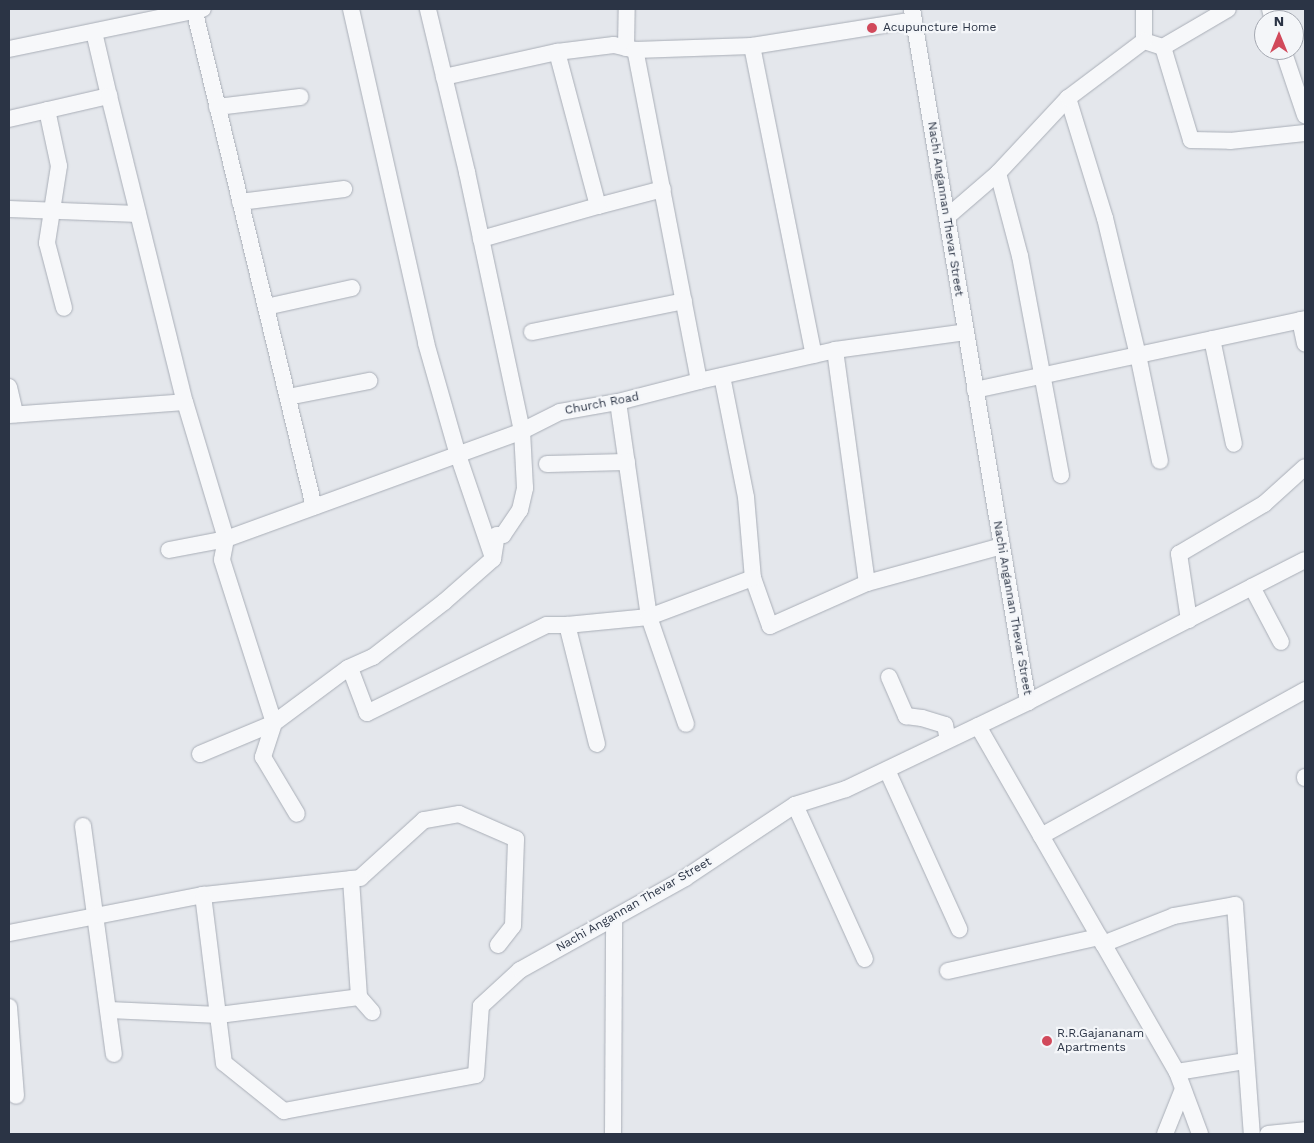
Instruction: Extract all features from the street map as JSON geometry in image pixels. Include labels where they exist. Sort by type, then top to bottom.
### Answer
[{"type":"street","points":[[351,9],[426,343],[458,455],[493,559]]},
{"type":"street","points":[[200,754],[274,723],[350,668],[373,657],[444,602],[493,559],[497,535],[503,535],[520,510],[525,488],[522,431],[481,239],[428,9]]},
{"type":"street","points":[[627,9],[630,49],[663,189],[699,380]]},
{"type":"street","points":[[1144,9],[1144,41]]},
{"type":"street","points":[[1144,41],[1162,47],[1228,9]]},
{"type":"street","points":[[9,49],[197,10],[217,107],[314,507]]},
{"type":"street","points":[[444,77],[558,52],[614,45],[630,49],[752,46],[913,15]]},
{"type":"street","name":"Nachi Angannan Thevar Street","points":[[204,895],[224,1062],[284,1111],[476,1075],[481,1006],[520,970],[685,878],[795,805],[846,789],[1028,702],[913,15]]},
{"type":"street","points":[[94,32],[185,402],[226,539],[222,560],[274,723],[263,757],[297,814]]},
{"type":"street","points":[[947,217],[998,173],[1068,98],[1144,41]]},
{"type":"street","points":[[752,46],[814,355]]},
{"type":"street","points":[[1162,47],[1191,140],[1230,140],[1305,134]]},
{"type":"street","points":[[558,52],[598,206]]},
{"type":"street","points":[[1286,60],[1305,115]]},
{"type":"street","points":[[9,119],[109,96]]},
{"type":"street","points":[[217,107],[300,97]]},
{"type":"street","points":[[1068,98],[1105,218],[1138,355],[1160,461]]},
{"type":"street","points":[[47,110],[58,166],[47,242],[64,308]]},
{"type":"street","points":[[998,173],[1020,256],[1061,475]]},
{"type":"street","points":[[240,202],[344,189]]},
{"type":"street","points":[[481,239],[663,189]]},
{"type":"street","points":[[9,209],[138,214]]},
{"type":"street","points":[[266,307],[352,288]]},
{"type":"street","points":[[532,332],[684,301]]},
{"type":"street","points":[[975,390],[1303,319],[1305,343]]},
{"type":"street","name":"Church Road","points":[[169,550],[226,539],[522,431],[560,412],[618,402],[699,380],[835,350],[966,332]]},
{"type":"street","points":[[1212,339],[1234,444]]},
{"type":"street","points":[[835,350],[867,583]]},
{"type":"street","points":[[722,376],[746,497],[753,578],[770,626],[867,583],[1002,546]]},
{"type":"street","points":[[288,397],[368,381]]},
{"type":"street","points":[[9,387],[12,414],[185,402]]},
{"type":"street","points":[[618,402],[649,617],[686,724]]},
{"type":"street","points":[[547,464],[627,462]]},
{"type":"street","points":[[1189,620],[1179,554],[1264,504],[1305,467]]},
{"type":"street","points":[[1028,702],[1305,560]]},
{"type":"street","points":[[350,668],[367,714],[547,625],[567,625],[649,617],[753,578]]},
{"type":"street","points":[[1252,587],[1281,642]]},
{"type":"street","points":[[567,625],[597,744]]},
{"type":"street","points":[[888,677],[906,716],[922,718],[945,725],[948,740]]},
{"type":"street","points":[[1041,836],[1305,690]]},
{"type":"street","points":[[978,726],[1177,1072],[1200,1134]]},
{"type":"street","points":[[887,770],[959,930]]},
{"type":"street","points":[[795,805],[865,959]]},
{"type":"street","points":[[9,933],[204,895],[360,878],[424,820],[459,814],[516,839],[513,926],[498,945]]},
{"type":"street","points":[[83,826],[114,1054]]},
{"type":"street","points":[[350,879],[359,997],[372,1012]]},
{"type":"street","points":[[948,971],[1101,940],[1174,916],[1235,905],[1252,1134]]},
{"type":"street","points":[[613,1134],[614,918]]},
{"type":"street","points":[[108,1010],[219,1015],[359,997]]},
{"type":"street","points":[[9,1008],[16,1096]]},
{"type":"street","points":[[1177,1072],[1246,1062]]},
{"type":"street","points":[[1164,1134],[1183,1089]]},
{"type":"street","points":[[1268,1134],[1305,1130]]},
{"type":"place","name":"Acupuncture Home","points":[[872,28]]},
{"type":"place","name":"R.R.Gajananam Apartments","points":[[1047,1041]]}]
